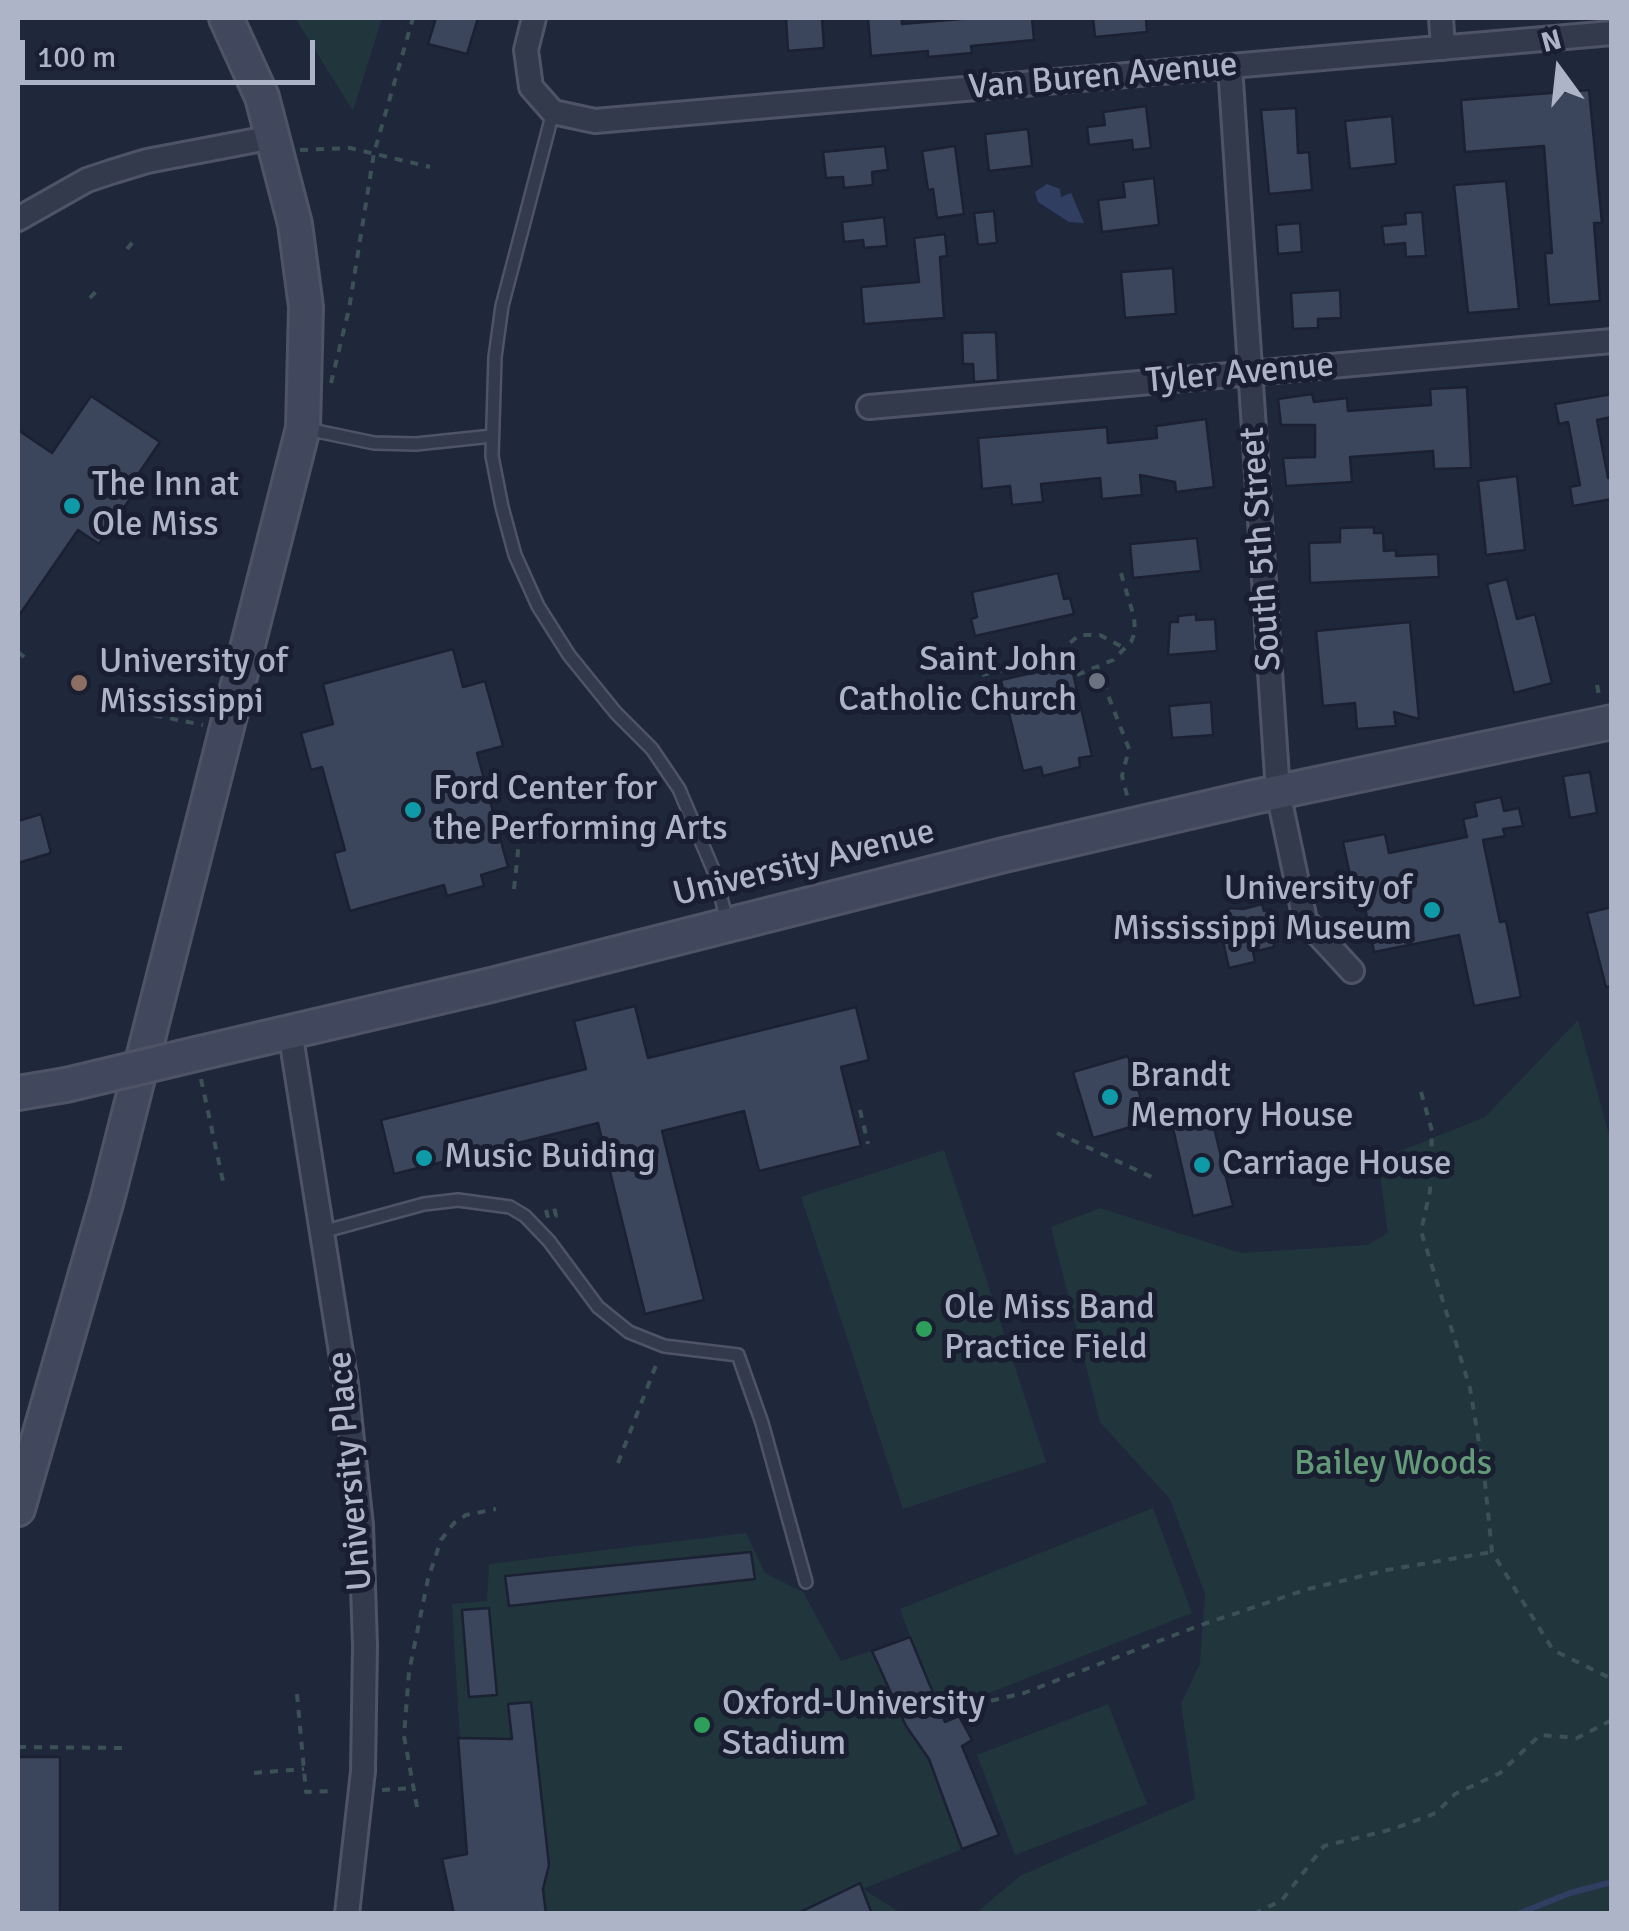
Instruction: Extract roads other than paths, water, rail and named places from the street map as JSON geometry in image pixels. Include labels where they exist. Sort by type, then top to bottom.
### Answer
[{"type":"street","points":[[18,1510],[107,1200],[313,403],[306,308],[282,144],[226,18]]},
{"type":"street","points":[[534,18],[526,50],[531,87],[553,112]]},
{"type":"street","points":[[1441,18],[1444,48]]},
{"type":"street","name":"Van Buren Avenue","points":[[553,112],[595,122],[1612,33]]},
{"type":"street","name":"South 5th Street","points":[[1230,66],[1278,792],[1305,920],[1352,972]]},
{"type":"street","points":[[18,219],[87,180],[147,161],[282,144]]},
{"type":"street","name":"Tyler Avenue","points":[[869,407],[1612,341]]},
{"type":"street","name":"University Avenue","points":[[18,1092],[200,1066],[290,1031],[1607,714]]},
{"type":"street","name":"University Place","points":[[290,1031],[346,1384],[361,1524],[366,1646],[363,1771],[347,1914]]},
{"type":"lane","points":[[553,112],[502,306],[495,357],[492,436],[510,539],[538,606],[569,655],[652,750],[679,789],[715,874],[728,923]]},
{"type":"lane","points":[[313,403],[374,443],[416,444],[492,436]]},
{"type":"lane","points":[[322,1232],[424,1204],[458,1200],[510,1206],[549,1241],[598,1306],[629,1332],[664,1346],[738,1355],[762,1422],[806,1582]]},
{"type":"water","points":[[1047,184],[1060,189],[1061,197],[1071,193],[1084,223],[1069,222],[1038,202],[1035,192]]},
{"type":"waterway","points":[[1518,1914],[1570,1893],[1612,1882]]},
{"type":"place","name":"The Inn at Ole Miss","points":[[72,506]]},
{"type":"place","name":"Saint John Catholic Church","points":[[1097,681]]},
{"type":"place","name":"University of Mississippi","points":[[79,683]]},
{"type":"place","name":"Ford Center for the Performing Arts","points":[[413,810]]},
{"type":"place","name":"University of Mississippi Museum","points":[[1432,910]]},
{"type":"place","name":"Brandt Memory House","points":[[1110,1097]]},
{"type":"place","name":"Music Buiding","points":[[424,1158]]},
{"type":"place","name":"Carriage House","points":[[1202,1165]]},
{"type":"place","name":"Ole Miss Band Practice Field","points":[[924,1329]]},
{"type":"place","name":"Oxford-University Stadium","points":[[702,1725]]},
{"type":"park label","name":"Bailey Woods","points":[[1393,1465]]}]
